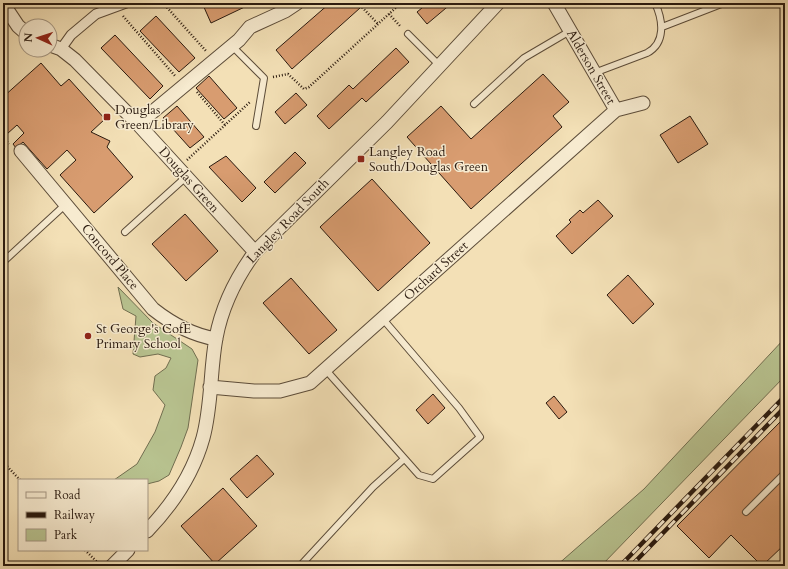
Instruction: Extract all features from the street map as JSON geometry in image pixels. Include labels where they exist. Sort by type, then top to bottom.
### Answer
[{"type":"street","points":[[138,124],[232,46],[250,27],[285,11],[297,3]]},
{"type":"street","name":"Langley Road South","points":[[148,530],[170,506],[190,473],[203,438],[207,420],[216,339],[221,317],[227,298],[245,267],[255,252],[387,122],[498,3]]},
{"type":"street","name":"Alderson Street","points":[[554,3],[616,110]]},
{"type":"street","points":[[58,45],[96,14],[122,4]]},
{"type":"street","points":[[6,9],[18,26]]},
{"type":"street","name":"Douglas Green","points":[[58,49],[75,60],[138,124],[255,252]]},
{"type":"street","name":"Orchard Street","points":[[210,387],[254,391],[280,391],[310,382],[616,110],[643,103]]},
{"type":"street","name":"Concord Place","points":[[21,151],[153,309],[179,327],[199,335],[216,339]]},
{"type":"street","points":[[112,566],[127,551]]},
{"type":"lane","points":[[594,73],[655,48],[659,40],[662,27],[655,3]]},
{"type":"lane","points":[[662,27],[724,3]]},
{"type":"lane","points":[[474,104],[524,58],[570,31]]},
{"type":"lane","points":[[408,34],[440,66]]},
{"type":"lane","points":[[232,46],[264,78],[256,126]]},
{"type":"lane","points":[[125,232],[182,173]]},
{"type":"lane","points":[[3,262],[66,204]]},
{"type":"lane","points":[[325,369],[419,475],[434,479],[480,436],[459,408],[382,318]]},
{"type":"lane","points":[[300,566],[373,487],[404,459]]},
{"type":"lane","points":[[746,512],[785,473]]},
{"type":"path","points":[[162,3],[215,60]]},
{"type":"path","points":[[358,3],[378,24]]},
{"type":"path","points":[[264,78],[288,74],[304,89],[309,87],[401,3]]},
{"type":"path","points":[[122,4],[123,17],[225,125]]},
{"type":"path","points":[[389,14],[408,34]]},
{"type":"path","points":[[182,173],[225,125],[252,100],[260,102]]},
{"type":"path","points":[[3,462],[19,479]]},
{"type":"path","points":[[86,551],[102,566]]},
{"type":"green space","points":[[118,287],[153,323],[192,349],[198,360],[188,428],[181,447],[169,475],[159,481],[148,484],[148,479],[115,479],[137,464],[155,432],[165,405],[153,390],[155,376],[166,368],[171,358],[158,354],[140,357],[133,354],[136,316],[123,309]]},
{"type":"green space","points":[[785,338],[785,376],[601,566],[556,566],[644,489]]},
{"type":"building","points":[[208,3],[253,3],[211,23],[203,5]]},
{"type":"building","points":[[330,3],[356,3],[360,8],[292,69],[276,50]]},
{"type":"building","points":[[428,3],[452,3],[427,24],[417,12]]},
{"type":"building","points":[[156,16],[195,58],[179,72],[140,31]]},
{"type":"building","points":[[115,35],[163,86],[150,99],[101,48]]},
{"type":"building","points":[[396,48],[409,62],[366,102],[362,98],[329,129],[317,116],[349,85],[353,89]]},
{"type":"building","points":[[41,63],[61,86],[69,79],[105,119],[91,132],[110,141],[107,147],[133,177],[94,213],[60,175],[76,160],[67,150],[47,169],[23,142],[16,148],[13,144],[24,133],[17,125],[7,134],[3,130],[3,97]]},
{"type":"building","points":[[543,74],[569,102],[553,116],[562,127],[471,209],[407,137],[441,106],[471,139]]},
{"type":"building","points":[[209,76],[237,108],[224,119],[196,88]]},
{"type":"building","points":[[296,93],[307,105],[285,124],[275,112]]},
{"type":"building","points":[[177,106],[204,137],[190,148],[163,118]]},
{"type":"building","points":[[690,116],[708,144],[678,163],[660,135]]},
{"type":"building","points":[[295,152],[306,163],[275,193],[264,182]]},
{"type":"building","points":[[226,156],[256,188],[242,202],[209,167]]},
{"type":"building","points":[[372,179],[430,243],[378,291],[320,227]]},
{"type":"building","points":[[598,200],[613,216],[572,254],[556,236],[571,222],[569,220],[580,210],[583,213]]},
{"type":"building","points":[[185,214],[218,251],[186,281],[152,244]]},
{"type":"building","points":[[628,275],[654,304],[633,324],[607,295]]},
{"type":"building","points":[[291,278],[337,330],[309,354],[263,303]]},
{"type":"building","points":[[433,394],[445,408],[428,424],[416,410]]},
{"type":"building","points":[[554,396],[567,412],[559,419],[546,403]]},
{"type":"building","points":[[785,417],[785,544],[762,566],[731,535],[709,558],[677,526]]},
{"type":"building","points":[[257,455],[274,474],[247,498],[230,479]]},
{"type":"building","points":[[223,488],[257,526],[215,564],[181,526]]},
{"type":"railway","points":[[620,566],[785,396]]},
{"type":"railway","points":[[631,566],[785,407]]},
{"type":"place","name":"Douglas Green/Library","points":[[107,117]]},
{"type":"place","name":"Langley Road South/Douglas Green","points":[[361,159]]},
{"type":"place","name":"St George's CofE Primary School","points":[[88,336]]}]
